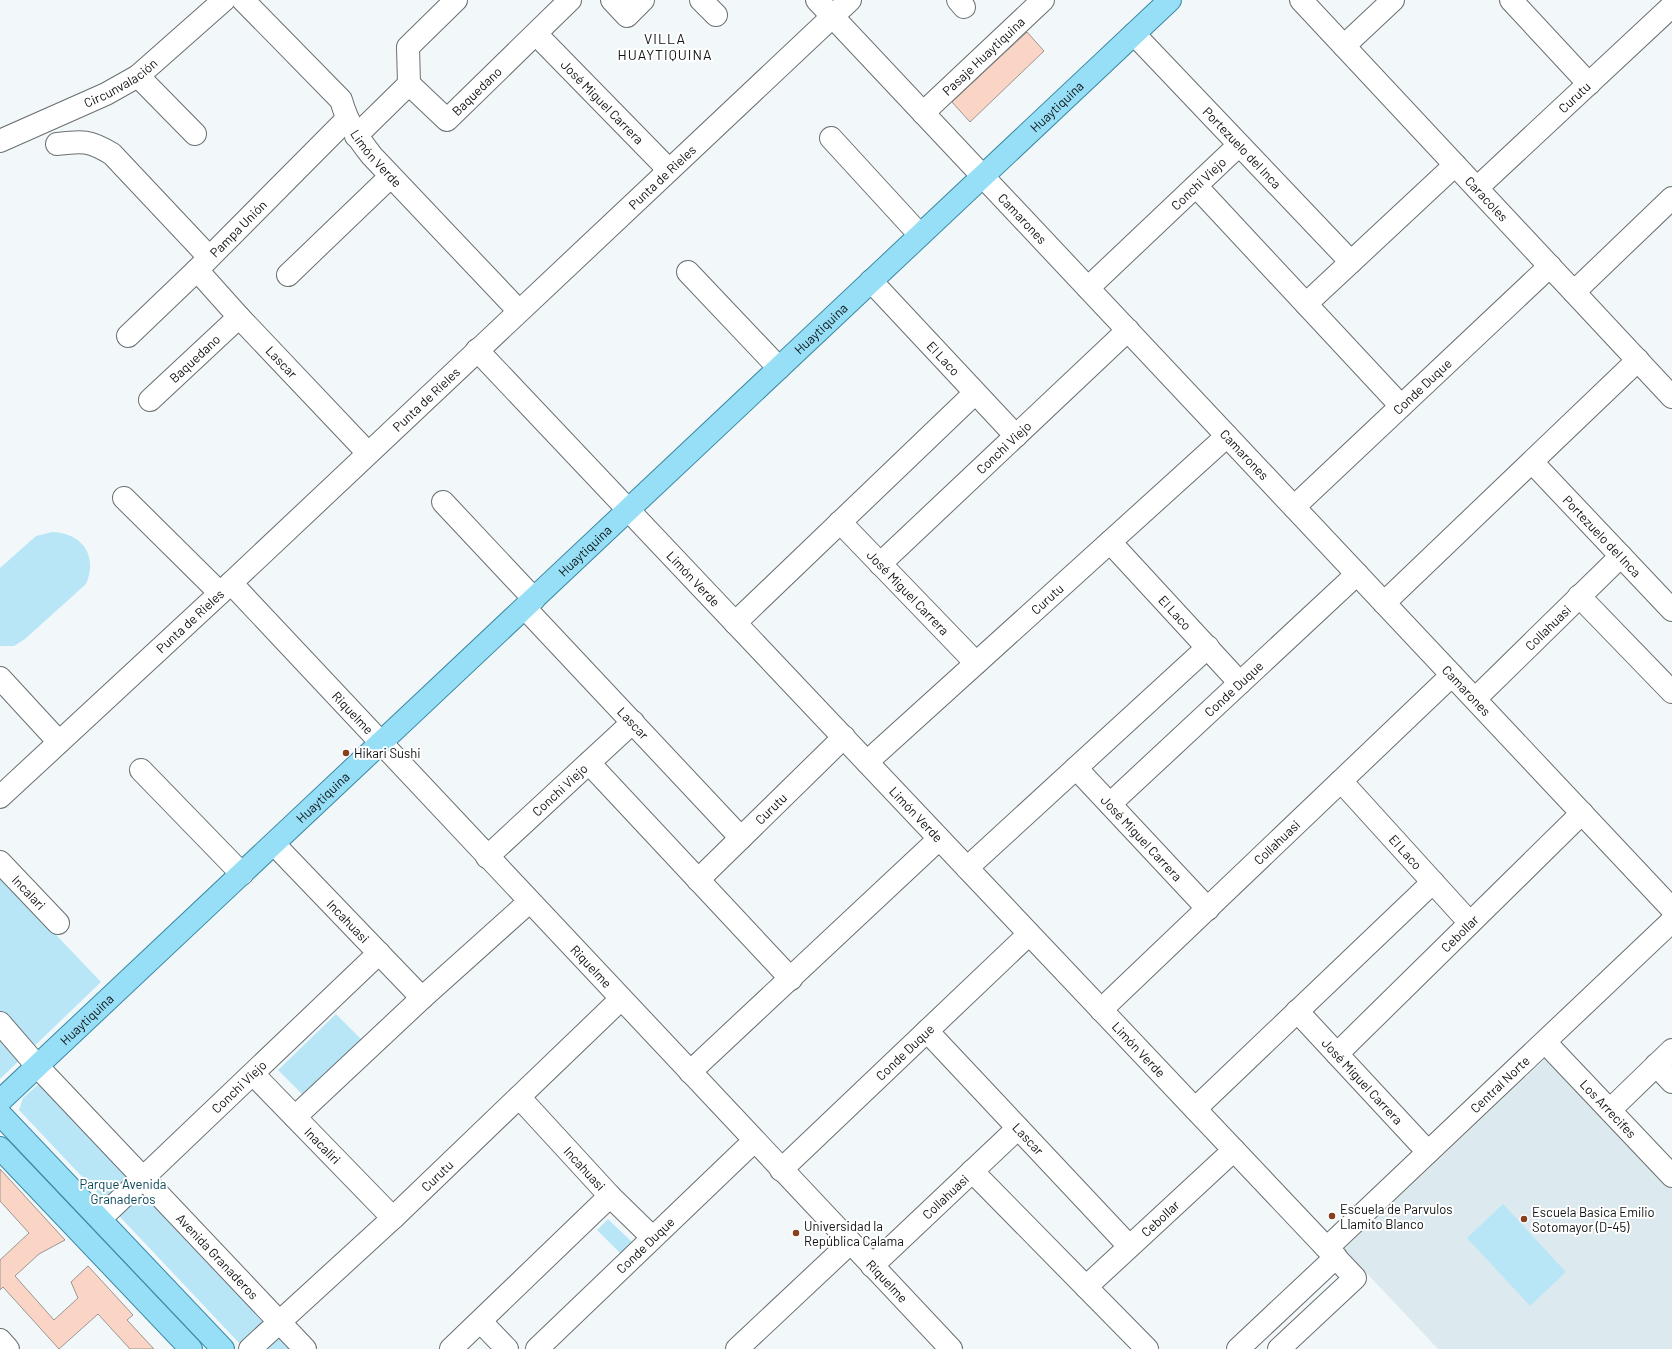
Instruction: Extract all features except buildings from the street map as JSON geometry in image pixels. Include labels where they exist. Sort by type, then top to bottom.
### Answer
[{"type":"main road","name":"Huaytiquina","points":[[0,1101],[38,1067],[1170,0]]},
{"type":"main road","points":[[0,1114],[223,1349]]},
{"type":"main road","points":[[0,1148],[191,1349]]},
{"type":"street","name":"Circunvalación","points":[[0,141],[106,94],[138,76],[224,0]]},
{"type":"street","name":"Limón Verde","points":[[243,0],[341,100],[351,128],[390,177],[519,311]]},
{"type":"street","points":[[408,84],[408,47],[456,0]]},
{"type":"street","name":"Baquedano","points":[[408,84],[447,120],[570,0]]},
{"type":"street","points":[[612,0],[628,16],[643,0]]},
{"type":"street","name":"Camarones","points":[[817,0],[1672,908]]},
{"type":"street","name":"Punta de Rieles","points":[[0,797],[226,588],[850,0]]},
{"type":"street","name":"Pasaje Huaytiquina","points":[[923,113],[1043,0]]},
{"type":"street","name":"Caracoles","points":[[1300,0],[1672,397]]},
{"type":"street","points":[[1344,46],[1393,0]]},
{"type":"street","points":[[1511,0],[1589,84]]},
{"type":"street","name":"Curutu","points":[[1477,188],[1672,6]]},
{"type":"street","name":"José Miguel Carrera","points":[[536,34],[669,170]]},
{"type":"street","name":"Portezuelo del Inca","points":[[1134,34],[1351,262]]},
{"type":"street","points":[[138,76],[195,134]]},
{"type":"street","name":"Pampa Unión","points":[[128,336],[203,263],[351,128],[408,84]]},
{"type":"street","points":[[831,138],[920,235]]},
{"type":"street","name":"Lascar","points":[[57,144],[84,142],[95,144],[112,154],[203,263],[239,317],[368,453]]},
{"type":"street","name":"Conchi Viejo","points":[[1088,288],[1239,145]]},
{"type":"street","points":[[1306,304],[1455,165]]},
{"type":"street","points":[[288,275],[390,177]]},
{"type":"street","points":[[1196,186],[1401,406]]},
{"type":"street","points":[[1574,292],[1672,198]]},
{"type":"street","name":"Conde Duque","points":[[1294,507],[1550,266]]},
{"type":"street","points":[[688,272],[779,368]]},
{"type":"street","name":"El Laco","points":[[871,281],[1016,436]]},
{"type":"street","name":"Baquedano","points":[[150,400],[239,317]]},
{"type":"street","name":"Conchi Viejo","points":[[880,564],[1128,330]]},
{"type":"street","name":"Limón Verde","points":[[477,350],[1355,1278],[1279,1349]]},
{"type":"street","points":[[1384,603],[1638,360]]},
{"type":"street","points":[[735,622],[975,393]]},
{"type":"street","name":"Curutu","points":[[867,762],[1227,436]]},
{"type":"street","name":"Portezuelo del Inca","points":[[1532,462],[1672,610]]},
{"type":"street","name":"Riquelme","points":[[124,498],[226,588],[381,743],[620,999],[951,1349]]},
{"type":"street","name":"Lascar","points":[[443,502],[633,722],[741,838]]},
{"type":"street","name":"José Miguel Carrera","points":[[840,522],[976,663]]},
{"type":"street","name":"El Laco","points":[[1110,542],[1240,683]]},
{"type":"street","name":"Collahuasi","points":[[1475,699],[1621,556]]},
{"type":"street","name":"Conde Duque","points":[[1110,804],[1357,574]]},
{"type":"street","points":[[1579,596],[1672,692]]},
{"type":"street","points":[[967,868],[1208,647]]},
{"type":"street","name":"Collahuasi","points":[[1101,1010],[1452,675]]},
{"type":"street","points":[[0,678],[59,742]]},
{"type":"street","name":"Conchi Viejo","points":[[488,857],[633,722]]},
{"type":"street","name":"Curutu","points":[[698,880],[844,738]]},
{"type":"street","points":[[589,763],[790,979]]},
{"type":"street","name":"José Miguel Carrera","points":[[1076,768],[1208,908]]},
{"type":"street","points":[[141,770],[242,874]]},
{"type":"street","name":"El Laco","points":[[1341,781],[1470,923]]},
{"type":"street","name":"Cebollar","points":[[1337,1054],[1582,813]]},
{"type":"street","points":[[690,1072],[939,839]]},
{"type":"street","name":"Incahuasi","points":[[274,844],[422,998]]},
{"type":"street","name":"Incalari","points":[[0,862],[58,922]]},
{"type":"street","points":[[1195,1109],[1433,882]]},
{"type":"street","points":[[295,1117],[422,998],[529,902]]},
{"type":"street","name":"Central Norte","points":[[1238,1349],[1428,1152],[1672,921]]},
{"type":"street","name":"Conde Duque","points":[[781,1170],[1029,934]]},
{"type":"street","name":"Conchi Viejo","points":[[100,1219],[379,953]]},
{"type":"street","name":"Curutu","points":[[250,1349],[393,1218],[620,999]]},
{"type":"street","name":"José Miguel Carrera","points":[[1297,1011],[1428,1152]]},
{"type":"street","name":"Avenida Granaderos","points":[[0,1023],[38,1067],[144,1177],[305,1349]]},
{"type":"street","name":"Lascar","points":[[927,1031],[1129,1246]]},
{"type":"street","name":"Los Arrecifes","points":[[1545,1042],[1672,1176]]},
{"type":"street","points":[[1610,1110],[1672,1050]]},
{"type":"street","points":[[1656,1065],[1672,1082]]},
{"type":"street","name":"Inacaliri","points":[[253,1074],[393,1218]]},
{"type":"street","name":"Incahuasi","points":[[519,1097],[610,1196],[652,1238]]},
{"type":"street","name":"Collahuasi","points":[[872,1266],[1018,1128]]},
{"type":"street","name":"Conde Duque","points":[[537,1349],[754,1141]]},
{"type":"street","name":"Cebollar","points":[[1086,1287],[1234,1150]]},
{"type":"street","points":[[972,1171],[1147,1349]]},
{"type":"street","points":[[451,1349],[481,1322],[610,1196]]},
{"type":"street","points":[[742,1347],[850,1243]]},
{"type":"street","points":[[481,1322],[507,1349]]},
{"type":"street","points":[[0,1340],[8,1349]]},
{"type":"shaded area","name":"Escuela Basica Emilio Sotomayor (D-45)","points":[[1548,1056],[1672,1189],[1672,1349],[1438,1349],[1344,1249]]},
{"type":"green space","points":[[52,532],[63,533],[72,537],[80,542],[85,548],[89,556],[90,564],[86,584],[25,639],[14,646],[0,646],[0,568],[36,536]]},
{"type":"green space","points":[[0,876],[101,982],[0,1079]]},
{"type":"green space","points":[[336,1014],[363,1041],[305,1097],[278,1070]]},
{"type":"green space","name":"Parque Avenida Granaderos","points":[[43,1080],[267,1315],[252,1341],[241,1345],[19,1110],[23,1098]]},
{"type":"green space","points":[[1503,1204],[1566,1272],[1530,1306],[1467,1238]]},
{"type":"green space","points":[[608,1219],[632,1242],[621,1254],[597,1230]]},
{"type":"green space","points":[[275,1334],[299,1349],[261,1349]]},
{"type":"place","name":"Hikari Sushi","points":[[346,753]]},
{"type":"place","name":"Escuela de Parvulos Llamito Blanco","points":[[1332,1216]]},
{"type":"place","name":"Escuela Basica Emilio Sotomayor (D-45)","points":[[1524,1219]]},
{"type":"place","name":"Universidad la República Calama","points":[[796,1233]]},
{"type":"district","name":"VILLA HUAYTIQUINA","points":[[665,48]]}]
